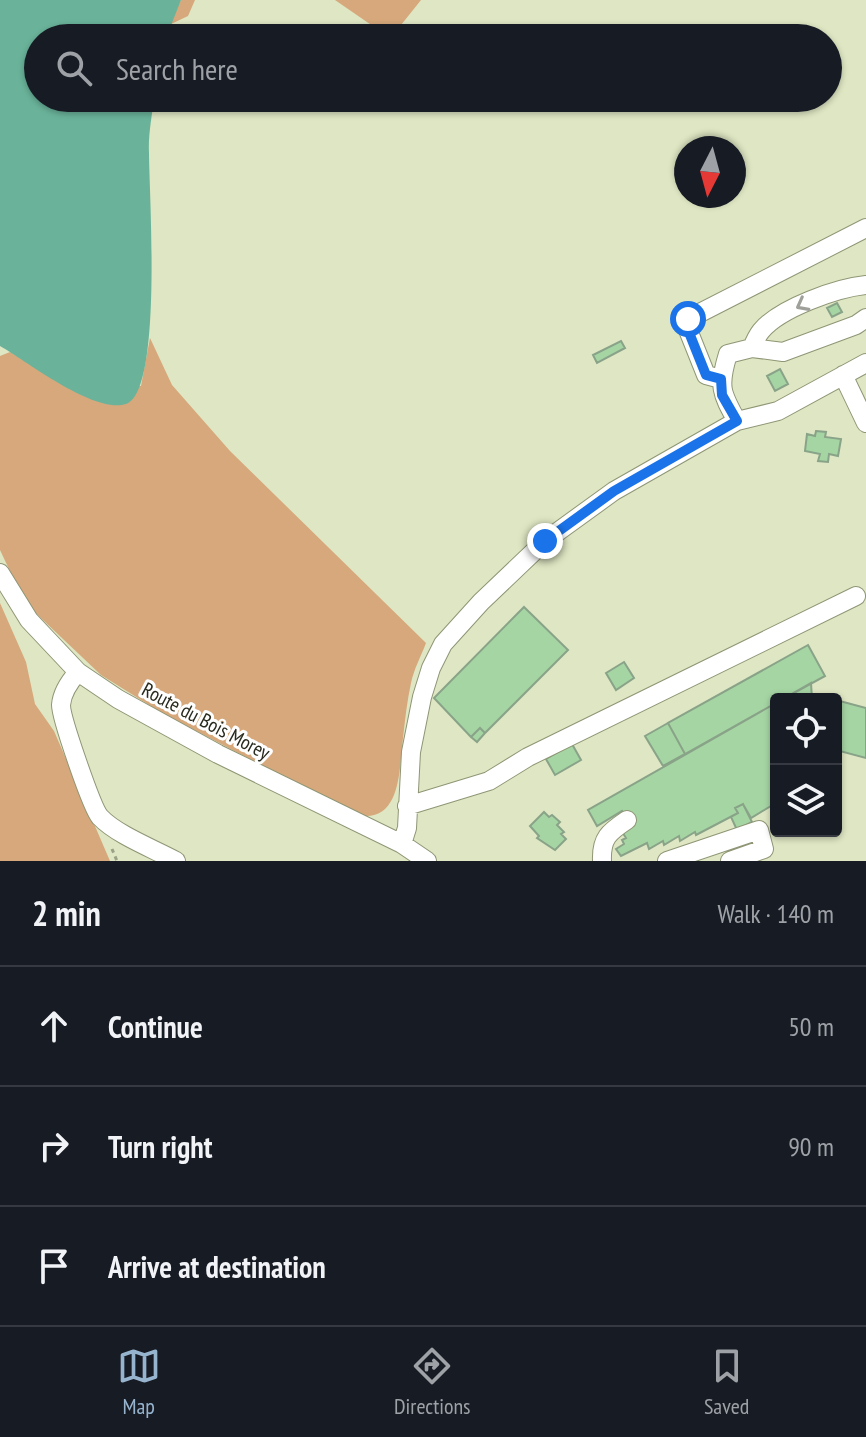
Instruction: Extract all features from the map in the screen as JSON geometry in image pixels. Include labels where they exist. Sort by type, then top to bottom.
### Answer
[{"type":"street","points":[[721,379],[706,375],[686,325],[688,319],[866,228]]},
{"type":"street","points":[[752,348],[761,331],[776,319],[813,299],[848,287],[866,285]]},
{"type":"street","points":[[737,421],[722,395],[721,379],[728,354],[752,348],[783,352],[856,325],[866,318]]},
{"type":"street","points":[[402,844],[407,828],[411,752],[422,697],[443,644],[481,602],[545,541],[614,491],[737,421],[778,411],[866,363]]},
{"type":"street","points":[[843,375],[866,423]]},
{"type":"street","name":"Route du Bois Morey","points":[[0,573],[29,620],[78,672],[118,699],[218,754],[402,844],[427,861]]},
{"type":"street","points":[[407,806],[489,781],[556,743],[856,596]]},
{"type":"street","points":[[78,672],[67,685],[61,704],[67,731],[98,816],[176,861]]},
{"type":"street","points":[[602,861],[601,849],[606,834],[627,820]]},
{"type":"street","points":[[667,861],[759,830],[764,849],[730,861]]},
{"type":"shaded area","points":[[0,0],[181,0],[172,24],[24,24],[24,112],[152,112],[149,146],[150,330],[138,392],[126,404],[97,401],[79,394],[0,346]]},
{"type":"shaded area","points":[[181,0],[195,0],[188,16],[169,24]]},
{"type":"shaded area","points":[[335,0],[421,0],[402,24],[370,24]]},
{"type":"shaded area","points":[[150,338],[172,385],[230,451],[426,643],[410,690],[399,778],[390,803],[383,811],[372,816],[357,815],[162,713],[101,675],[25,603],[0,550],[0,356],[10,352],[35,367],[141,386]]},
{"type":"shaded area","points":[[0,603],[26,662],[35,704],[54,731],[110,861],[0,861]]},
{"type":"building","points":[[837,303],[842,312],[832,317],[827,308]]},
{"type":"building","points":[[621,341],[625,348],[597,363],[593,355]]},
{"type":"building","points":[[780,369],[788,384],[775,391],[767,376]]},
{"type":"building","points":[[816,431],[826,432],[825,437],[841,439],[838,456],[829,454],[828,462],[818,461],[820,454],[805,451],[807,434],[815,436]]},
{"type":"building","points":[[524,607],[568,650],[485,733],[480,728],[471,737],[434,698]]},
{"type":"building","points":[[808,645],[825,676],[794,693],[770,693],[770,706],[685,754],[668,723]]},
{"type":"building","points":[[624,662],[634,678],[616,690],[606,673]]},
{"type":"building","points":[[811,683],[812,693],[794,693]]},
{"type":"building","points":[[842,702],[866,708],[866,758],[842,752]]},
{"type":"building","points":[[770,706],[770,807],[751,818],[743,804],[735,808],[738,813],[696,835],[695,832],[680,841],[679,836],[649,849],[647,843],[621,856],[616,849],[624,844],[622,840],[626,838],[621,830],[629,824],[622,811],[597,826],[588,810]]},
{"type":"building","points":[[668,723],[685,754],[663,766],[645,736]]},
{"type":"building","points":[[480,728],[485,733],[477,742],[471,737]]},
{"type":"building","points":[[572,744],[581,760],[555,775],[546,759]]},
{"type":"building","points":[[743,804],[752,822],[737,830],[731,817],[738,813],[735,808]]},
{"type":"building","points":[[544,812],[560,822],[557,825],[564,832],[561,834],[566,839],[555,850],[537,838],[539,836],[530,826]]},
{"type":"route","points":[[545,541],[614,491],[737,421],[722,395],[721,379],[706,375],[686,325],[688,319]]}]
